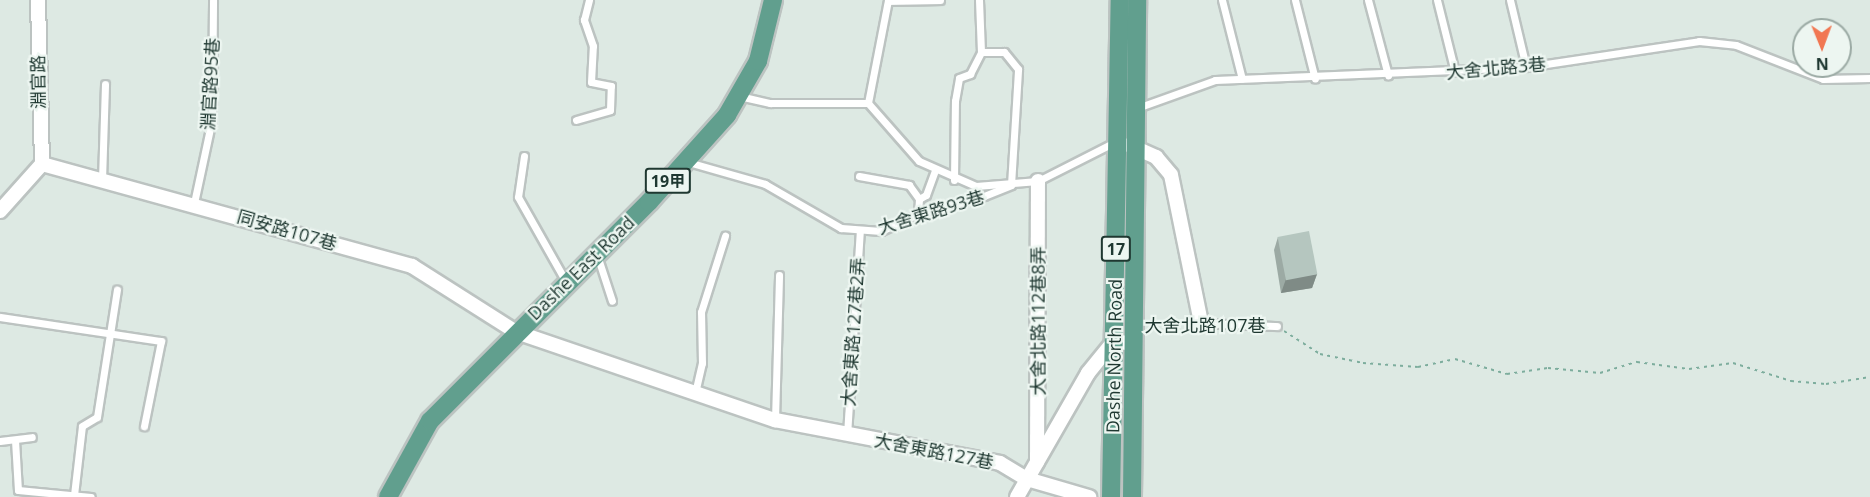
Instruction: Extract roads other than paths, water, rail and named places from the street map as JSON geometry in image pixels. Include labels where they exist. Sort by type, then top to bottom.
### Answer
[{"type":"main road","name":"Dashe East Road","points":[[388,497],[430,421],[685,161],[739,96],[758,61],[774,0]]},
{"type":"main road","name":"Dashe North Road","points":[[1111,497],[1120,0]]},
{"type":"main road","name":"Dashe North Road","points":[[1132,497],[1138,108],[1137,0]]},
{"type":"street","name":"淵官路","points":[[38,0],[42,164]]},
{"type":"street","points":[[1118,141],[1156,157],[1171,175],[1201,323]]},
{"type":"street","name":"同安路107巷","points":[[42,164],[194,203],[426,272],[516,332]]},
{"type":"street","points":[[0,211],[42,164]]},
{"type":"street","name":"大舍北路112巷8弄","points":[[1037,462],[1038,181]]},
{"type":"street","name":"大舍東路127巷","points":[[516,332],[775,420],[1000,463],[1028,479],[1089,497]]},
{"type":"street","points":[[1017,497],[1088,373],[1114,341],[1133,344]]},
{"type":"lane","name":"淵官路95巷","points":[[194,203],[212,119],[213,0]]},
{"type":"lane","points":[[576,120],[610,110],[611,86],[591,82],[593,46],[584,20],[589,0]]},
{"type":"lane","points":[[940,0],[888,0],[868,103],[897,140],[935,170],[954,180],[976,186],[1011,185],[1038,181],[1118,141]]},
{"type":"lane","points":[[954,180],[959,78],[970,74],[981,52],[979,0]]},
{"type":"lane","points":[[1222,0],[1242,79]]},
{"type":"lane","points":[[1294,0],[1315,79]]},
{"type":"lane","points":[[1368,0],[1388,75]]},
{"type":"lane","points":[[1437,0],[1455,72]]},
{"type":"lane","points":[[1510,0],[1526,67]]},
{"type":"lane","name":"大舍北路3巷","points":[[1118,110],[1138,108],[1189,87],[1242,79],[1315,79],[1526,67],[1699,41],[1736,45],[1823,79],[1870,78]]},
{"type":"lane","points":[[981,52],[1004,52],[1018,69],[1011,185]]},
{"type":"lane","points":[[102,180],[105,84]]},
{"type":"lane","points":[[739,96],[770,103],[868,103]]},
{"type":"lane","points":[[524,156],[519,197],[566,282]]},
{"type":"lane","name":"大舍東路93巷","points":[[685,161],[765,184],[810,207],[828,223],[860,230],[881,231],[918,214],[1011,185]]},
{"type":"lane","points":[[919,199],[926,195],[935,170]]},
{"type":"lane","points":[[859,176],[909,185],[919,199],[918,214]]},
{"type":"lane","name":"大舍東路127巷2弄","points":[[847,435],[860,230]]},
{"type":"lane","points":[[695,393],[702,363],[701,312],[725,236]]},
{"type":"lane","points":[[597,253],[612,302]]},
{"type":"lane","points":[[775,420],[779,274]]},
{"type":"lane","points":[[74,495],[82,426],[97,417],[117,290]]},
{"type":"lane","points":[[0,317],[109,330],[161,341],[144,426]]},
{"type":"lane","name":"大舍北路107巷","points":[[1201,323],[1277,326]]},
{"type":"lane","points":[[0,441],[32,437]]},
{"type":"lane","points":[[15,440],[18,490],[91,497]]}]
